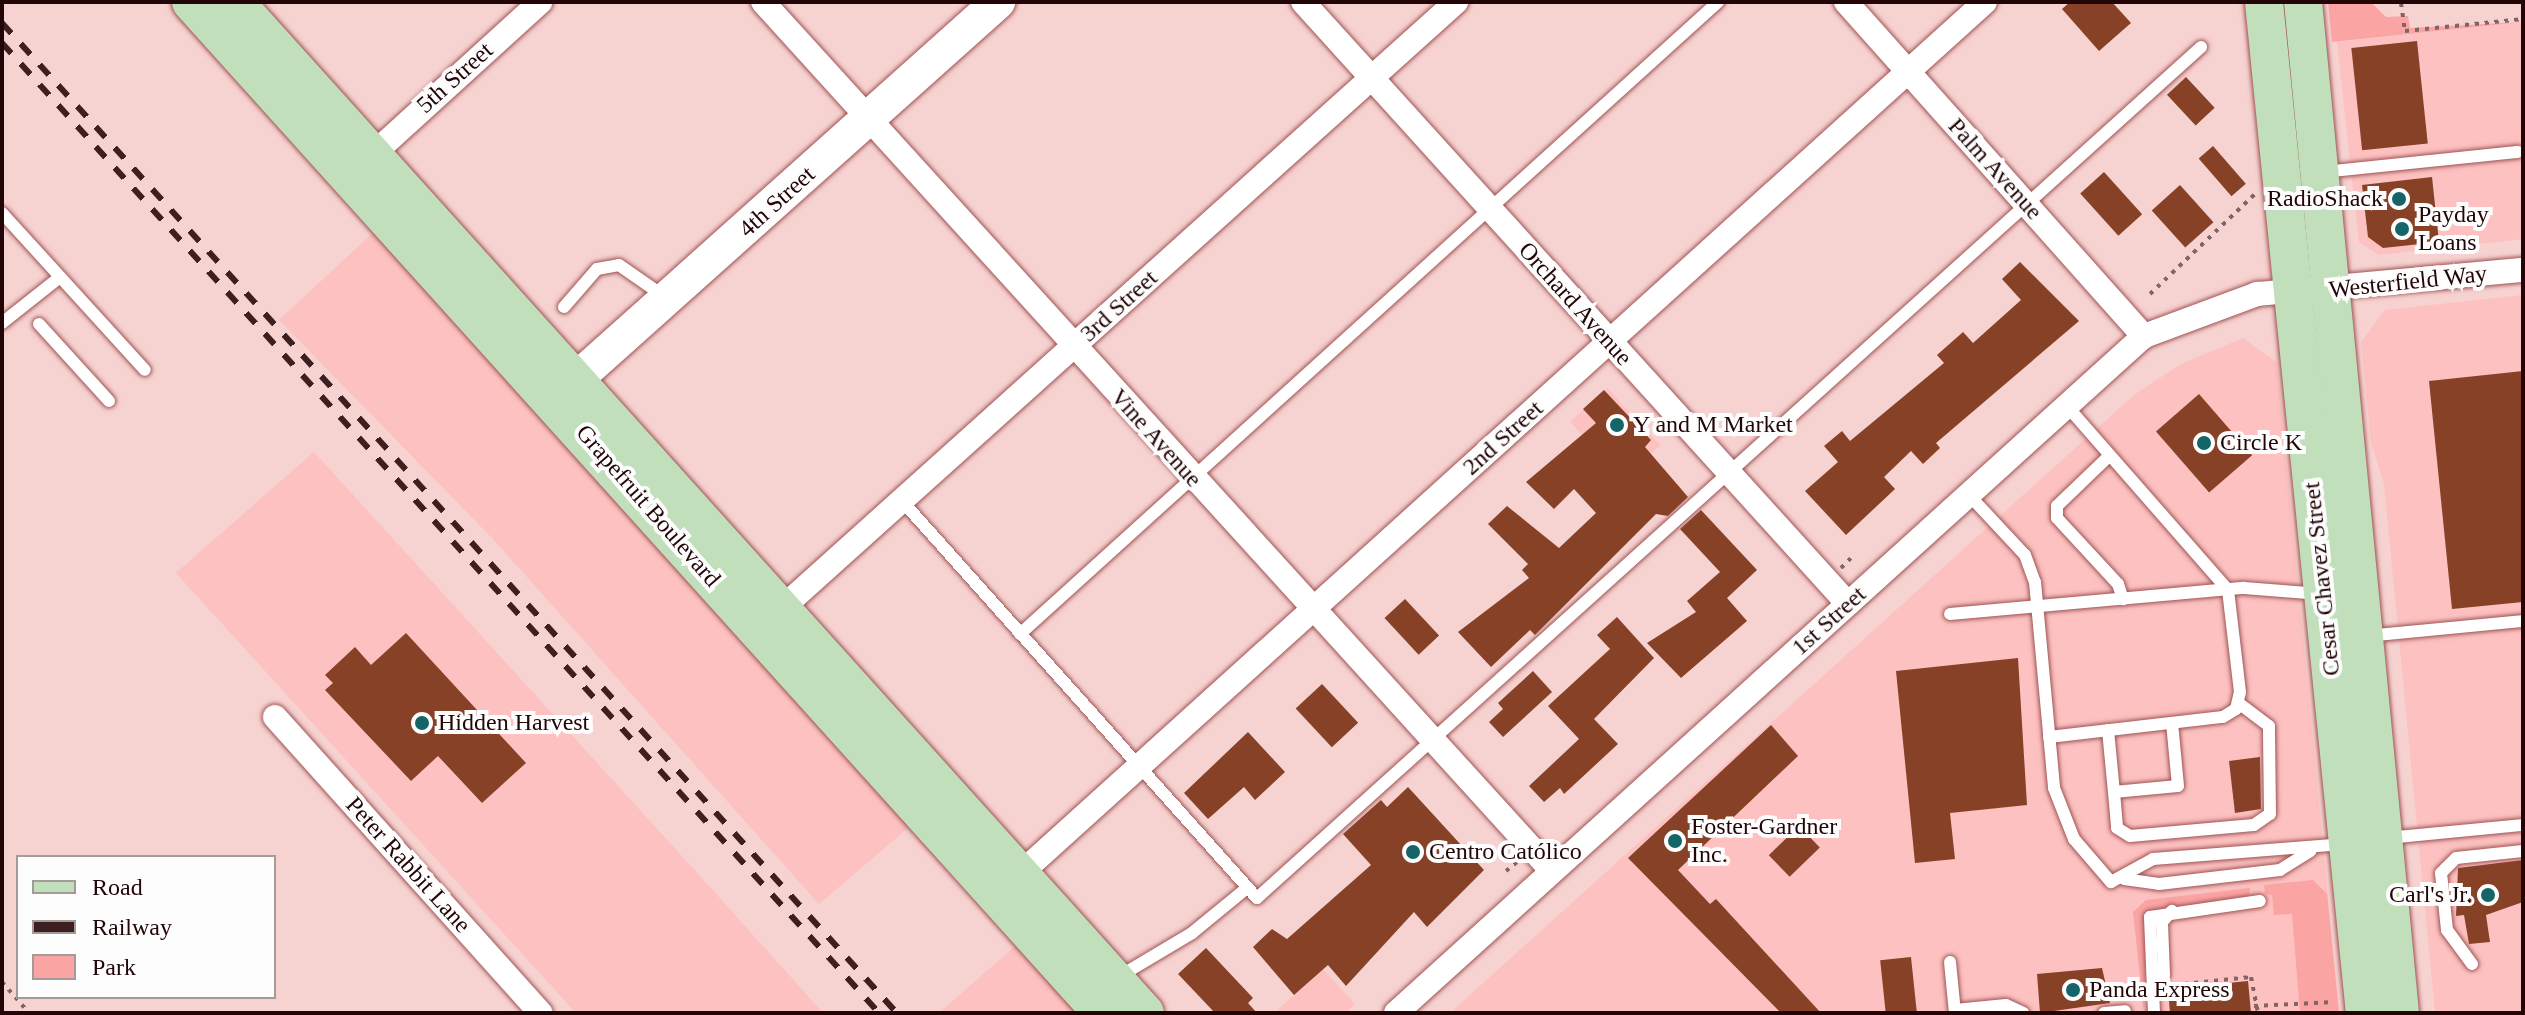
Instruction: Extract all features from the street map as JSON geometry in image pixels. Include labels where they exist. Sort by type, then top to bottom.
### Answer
[{"type":"main road","name":"Grapefruit Boulevard","points":[[191,2],[781,609],[1021,873],[1109,997]]},
{"type":"main road","name":"Grapefruit Boulevard","points":[[235,2],[371,156],[565,389],[1109,997],[1145,1013]]},
{"type":"main road","name":"Cesar Chavez Street","points":[[2264,2],[2324,594],[2400,1013]]},
{"type":"main road","name":"Cesar Chavez Street","points":[[2303,2],[2364,637],[2367,840],[2353,1007]]},
{"type":"street","name":"5th Street","points":[[371,156],[540,2]]},
{"type":"street","name":"Vine Avenue","points":[[763,2],[1312,611],[1552,871]]},
{"type":"street","name":"4th Street","points":[[565,389],[870,120],[998,2]]},
{"type":"street","name":"Orchard Avenue","points":[[1303,2],[1848,604]]},
{"type":"street","name":"3rd Street","points":[[781,609],[1456,2]]},
{"type":"street","name":"Palm Avenue","points":[[1846,2],[2144,336]]},
{"type":"street","name":"2nd Street","points":[[1021,873],[1985,2]]},
{"type":"street","name":"Westerfield Way","points":[[2294,293],[2523,270]]},
{"type":"street","name":"1st Street","points":[[1396,1013],[2144,336],[2222,303],[2294,293]]},
{"type":"street","name":"Peter Rabbit Lane","points":[[275,717],[541,1013]]},
{"type":"lane","points":[[1020,634],[1718,2]]},
{"type":"lane","points":[[903,502],[1257,898],[2201,47]]},
{"type":"lane","points":[[2320,172],[2518,152]]},
{"type":"lane","points":[[2,213],[145,370]]},
{"type":"lane","points":[[564,307],[597,269],[619,265],[667,299]]},
{"type":"lane","points":[[2,323],[60,277]]},
{"type":"lane","points":[[39,324],[109,401]]},
{"type":"lane","points":[[2066,405],[2228,590],[2238,703],[2269,726],[2270,814],[2254,825],[2130,836],[2117,828],[2108,730]]},
{"type":"lane","points":[[2109,456],[2057,506],[2057,518],[2123,599]]},
{"type":"lane","points":[[1969,495],[2025,555],[2037,606],[2054,788],[2074,839],[2111,882],[2124,879],[2159,884],[2280,870],[2310,851]]},
{"type":"lane","points":[[1950,614],[2228,590],[2324,594]]},
{"type":"lane","points":[[2364,637],[2523,621]]},
{"type":"lane","points":[[2049,737],[2223,717],[2238,703]]},
{"type":"lane","points":[[2114,792],[2178,786],[2172,723]]},
{"type":"lane","points":[[2124,879],[2153,859],[2276,846],[2310,851],[2367,840],[2523,825]]},
{"type":"lane","points":[[2472,964],[2447,930],[2441,873],[2456,858],[2523,851]]},
{"type":"lane","points":[[1109,997],[1248,887]]},
{"type":"lane","points":[[2154,1013],[2147,921],[2175,910],[2260,901]]},
{"type":"lane","points":[[1950,962],[1955,1012],[2006,1005],[2023,1013]]},
{"type":"lane","points":[[2104,1013],[2125,1011]]},
{"type":"path","points":[[2401,3],[2405,31],[2523,19]]},
{"type":"path","points":[[2150,294],[2263,187]]},
{"type":"path","points":[[2168,986],[2251,977],[2254,1011],[2353,1007]]},
{"type":"path","points":[[2,982],[16,998]]},
{"type":"shaded area","points":[[2523,22],[2523,239],[2379,255],[2359,242],[2337,42]]},
{"type":"shaded area","points":[[375,231],[915,822],[819,904],[493,539],[279,320]]},
{"type":"shaded area","points":[[2523,295],[2523,1013],[2435,1013],[2384,484],[2371,442],[2361,342],[2385,310]]},
{"type":"shaded area","points":[[2243,338],[2277,363],[2339,1013],[1450,1013],[2134,395],[2181,364]]},
{"type":"shaded area","points":[[1607,388],[1660,445],[1624,479],[1570,422]]},
{"type":"shaded area","points":[[314,452],[823,1013],[576,1013],[176,573]]},
{"type":"shaded area","points":[[1022,940],[1086,1013],[939,1013]]},
{"type":"shaded area","points":[[1323,969],[1355,1004],[1345,1013],[1274,1013]]},
{"type":"green space","points":[[2328,2],[2371,2],[2386,17],[2408,16],[2410,28],[2523,22],[2332,42]]},
{"type":"green space","points":[[2313,880],[2327,894],[2339,1013],[2300,1013],[2292,914],[2274,915],[2272,895],[2265,894],[2264,885]]},
{"type":"green space","points":[[2250,888],[2249,896],[2147,913],[2144,1013],[2133,912],[2146,900]]},
{"type":"building","points":[[2070,2],[2112,2],[2131,23],[2099,51],[2062,9]]},
{"type":"building","points":[[2417,41],[2428,143],[2362,150],[2351,48]]},
{"type":"building","points":[[2186,77],[2215,108],[2196,125],[2167,95]]},
{"type":"building","points":[[2213,146],[2246,184],[2231,196],[2199,158]]},
{"type":"building","points":[[2104,172],[2142,214],[2118,236],[2080,193]]},
{"type":"building","points":[[2432,177],[2439,242],[2383,248],[2368,237],[2362,185]]},
{"type":"building","points":[[2180,185],[2213,222],[2185,248],[2152,210]]},
{"type":"building","points":[[2020,262],[2079,321],[1936,443],[1940,448],[1923,464],[1911,451],[1884,477],[1895,489],[1846,535],[1805,491],[1838,462],[1824,446],[1842,431],[1850,441],[1944,363],[1937,355],[1963,332],[1973,343],[2021,300],[2002,279]]},
{"type":"building","points":[[2523,371],[2523,602],[2452,609],[2429,381]]},
{"type":"building","points":[[1604,390],[1651,440],[1645,447],[1688,497],[1668,516],[1656,514],[1535,635],[1530,630],[1491,667],[1458,632],[1529,578],[1522,570],[1528,564],[1488,524],[1507,506],[1559,548],[1596,513],[1574,489],[1554,509],[1526,482],[1596,423],[1583,409]]},
{"type":"building","name":"Circle K","points":[[2199,394],[2252,455],[2209,493],[2156,431]]},
{"type":"building","points":[[1701,510],[1757,570],[1727,598],[1747,621],[1681,678],[1647,643],[1696,612],[1687,601],[1720,572],[1680,529]]},
{"type":"building","points":[[1405,599],[1439,636],[1419,655],[1385,618]]},
{"type":"building","points":[[1617,617],[1654,658],[1594,719],[1618,744],[1564,794],[1560,788],[1544,802],[1529,786],[1579,739],[1548,706],[1610,649],[1597,635]]},
{"type":"building","name":"Hidden Harvest","points":[[406,633],[526,763],[482,803],[438,756],[411,781],[325,690],[333,683],[325,675],[355,647],[371,665]]},
{"type":"building","points":[[2018,658],[2027,805],[1950,813],[1955,859],[1915,863],[1896,671]]},
{"type":"building","points":[[1533,671],[1552,692],[1503,737],[1489,722],[1503,709],[1498,703]]},
{"type":"building","points":[[1322,684],[1358,723],[1332,747],[1296,709]]},
{"type":"building","points":[[1771,725],[1798,756],[1678,870],[1710,904],[1716,899],[1821,1013],[1781,1013],[1628,858]]},
{"type":"building","points":[[1248,732],[1285,772],[1255,800],[1244,787],[1208,819],[1184,793]]},
{"type":"building","points":[[2260,757],[2261,809],[2235,813],[2229,761]]},
{"type":"building","points":[[1408,787],[1484,870],[1427,927],[1414,912],[1346,986],[1328,965],[1294,995],[1253,947],[1272,929],[1287,939],[1371,865],[1343,834],[1381,800],[1387,807]]},
{"type":"building","points":[[1799,826],[1820,848],[1790,877],[1769,855]]},
{"type":"building","name":"Carl's Jr.","points":[[2523,860],[2523,902],[2486,915],[2490,942],[2469,944],[2464,915],[2456,916],[2458,868]]},
{"type":"building","points":[[1206,948],[1253,998],[1248,1003],[1257,1013],[1215,1013],[1178,974]]},
{"type":"building","points":[[1911,957],[1917,1013],[1886,1013],[1880,960]]},
{"type":"building","name":"Panda Express","points":[[2102,968],[2110,1003],[2040,1013],[2037,974]]},
{"type":"building","points":[[2248,981],[2251,1013],[2170,1013],[2168,989]]},
{"type":"railway","points":[[2,23],[897,1013]]},
{"type":"railway","points":[[2,43],[879,1013]]},
{"type":"place","name":"RadioShack","points":[[2399,199]]},
{"type":"place","name":"Payday Loans","points":[[2402,229]]},
{"type":"place","name":"Y and M Market","points":[[1617,425]]},
{"type":"place","name":"Circle K","points":[[2204,443]]},
{"type":"place","name":"Hidden Harvest","points":[[422,723]]},
{"type":"place","name":"Foster-Gardner Inc.","points":[[1675,841]]},
{"type":"place","name":"Centro Católico","points":[[1413,852]]},
{"type":"place","name":"Carl's Jr.","points":[[2488,895]]},
{"type":"place","name":"Panda Express","points":[[2073,990]]}]
